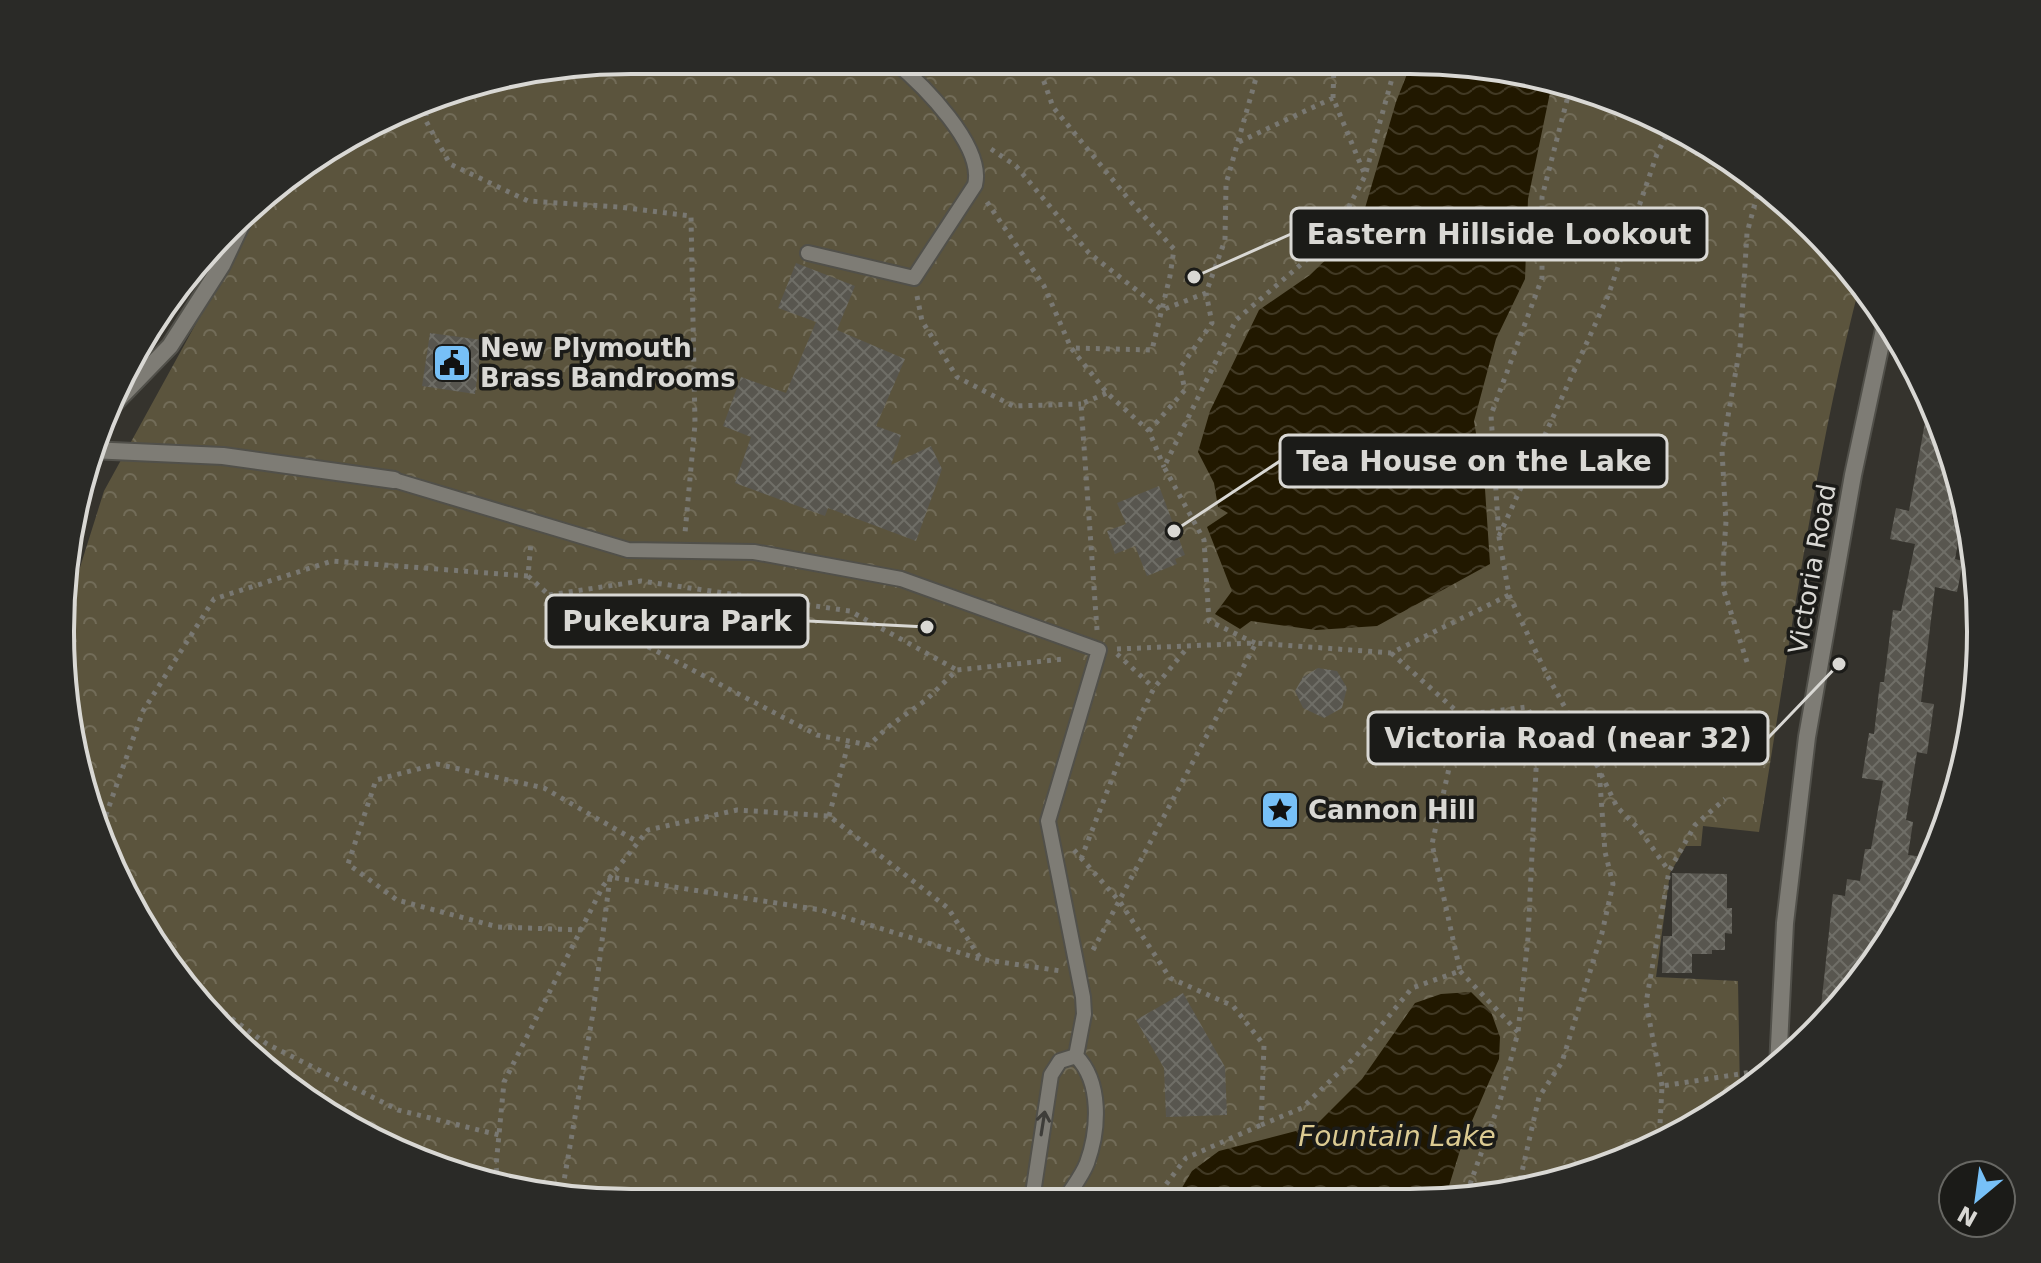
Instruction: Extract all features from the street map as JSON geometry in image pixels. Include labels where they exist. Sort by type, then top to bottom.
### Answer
[{"type":"street","points":[[130,387],[170,346],[222,265],[234,241]]},
{"type":"street","name":"Victoria Road","points":[[1771,1056],[1807,737],[1853,475],[1882,337]]},
{"type":"street","points":[[104,451],[223,456],[394,480]]},
{"type":"lane","points":[[808,253],[914,278],[975,185],[978,174],[974,161],[954,124],[909,74]]},
{"type":"lane","points":[[394,480],[628,550],[754,552],[901,579],[1099,650],[1048,821],[1080,974],[1084,1014],[1076,1056],[1090,1075],[1094,1096],[1094,1138],[1086,1165],[1072,1189]]},
{"type":"lane","points":[[1034,1189],[1051,1075],[1060,1061],[1076,1056]]},
{"type":"path","points":[[1041,74],[1053,107],[1174,249],[1152,350],[1071,348]]},
{"type":"path","points":[[1149,431],[1185,390],[1180,368],[1212,323],[1206,293],[1225,240],[1226,184],[1257,74]]},
{"type":"path","points":[[1334,74],[1333,98],[1365,176]]},
{"type":"path","points":[[1164,467],[1236,320],[1333,237],[1365,176],[1393,74]]},
{"type":"path","points":[[1567,97],[1542,197],[1542,278],[1491,415],[1499,537],[1509,595],[1547,675],[1617,807],[1639,829],[1669,871]]},
{"type":"path","points":[[1238,142],[1333,98]]},
{"type":"path","points":[[426,113],[426,121],[450,164],[528,201],[691,216],[695,424],[684,551]]},
{"type":"path","points":[[954,124],[1016,166],[1089,253],[1162,310]]},
{"type":"path","points":[[1499,537],[1608,296],[1666,136]]},
{"type":"path","points":[[975,185],[1044,286],[1071,348],[1107,393],[1149,431],[1164,467],[1204,540],[1209,621],[1256,643]]},
{"type":"path","points":[[1747,662],[1724,591],[1726,521],[1722,451],[1740,347],[1747,233],[1757,196]]},
{"type":"path","points":[[914,278],[922,321],[957,377],[1013,406],[1081,404],[1107,393]]},
{"type":"path","points":[[1162,310],[1206,293]]},
{"type":"path","points":[[549,595],[641,581],[850,611],[957,670],[1056,661],[1099,650],[1081,404]]},
{"type":"path","points":[[528,576],[534,521]]},
{"type":"path","points":[[106,816],[143,711],[214,599],[332,561],[528,576],[549,595],[817,735],[869,745],[926,700],[957,670]]},
{"type":"path","points":[[1154,688],[1112,650],[1256,643],[1391,653],[1509,595]]},
{"type":"path","points":[[610,877],[821,910],[980,959],[1080,974],[1256,643]]},
{"type":"path","points":[[1081,859],[1122,753],[1154,688],[1189,646]]},
{"type":"path","points":[[1391,653],[1461,715],[1527,707],[1538,728],[1528,938],[1518,1032],[1500,1101],[1470,1185]]},
{"type":"path","points":[[1461,715],[1432,844],[1460,971],[1518,1032]]},
{"type":"path","points":[[829,816],[849,741]]},
{"type":"path","points":[[582,930],[498,927],[397,900],[348,864],[376,780],[437,764],[544,788],[638,842]]},
{"type":"path","points":[[1521,1177],[1539,1097],[1562,1062],[1602,933],[1613,884],[1605,852],[1599,769]]},
{"type":"path","points":[[1660,1130],[1662,1086],[1646,1003],[1669,871],[1695,825],[1725,799]]},
{"type":"path","points":[[497,1172],[504,1082],[603,886],[648,830],[737,810],[829,816],[948,908],[980,959]]},
{"type":"path","points":[[1048,821],[1120,902],[1170,978],[1233,1006],[1264,1045],[1261,1125]]},
{"type":"path","points":[[563,1184],[593,1013],[610,877]]},
{"type":"path","points":[[1163,1189],[1186,1158],[1302,1108],[1356,1056],[1412,988],[1460,971]]},
{"type":"path","points":[[231,1019],[267,1044],[398,1110],[499,1135]]},
{"type":"path","points":[[1662,1086],[1752,1072]]},
{"type":"green space","points":[[1410,74],[1446,75],[1518,85],[1554,93],[1623,116],[1656,131],[1719,168],[1749,189],[1804,237],[1856,298],[1815,489],[1759,832],[1703,826],[1701,846],[1686,846],[1670,873],[1656,977],[1738,981],[1740,1080],[1688,1114],[1623,1147],[1554,1170],[1446,1188],[595,1188],[487,1170],[418,1147],[385,1132],[292,1074],[237,1026],[189,971],[168,941],[131,878],[116,845],[93,776],[75,668],[77,577],[104,491],[250,225],[264,212],[322,168],[385,131],[418,116],[487,93],[595,75]]},
{"type":"water","points":[[1407,74],[1482,79],[1550,92],[1528,199],[1525,279],[1496,339],[1474,421],[1485,489],[1490,564],[1377,626],[1316,630],[1251,621],[1240,629],[1215,614],[1232,591],[1207,527],[1228,513],[1218,507],[1214,483],[1198,452],[1210,411],[1259,310],[1310,275],[1343,243],[1363,215]]},
{"type":"water","name":"Fountain Lake","points":[[1471,992],[1491,1012],[1500,1037],[1499,1059],[1462,1144],[1448,1188],[1181,1189],[1192,1171],[1219,1151],[1315,1126],[1362,1079],[1415,1003],[1441,994]]},
{"type":"building","points":[[796,263],[855,286],[837,330],[905,359],[876,426],[901,435],[891,465],[931,446],[942,469],[916,541],[828,508],[825,516],[735,483],[751,437],[723,426],[741,377],[786,393],[816,322],[778,308]]},
{"type":"building","name":"New Plymouth Brass Bandrooms","points":[[430,333],[482,340],[475,394],[422,386]]},
{"type":"building","points":[[1926,419],[1948,487],[1952,519],[1956,523],[1959,539],[1955,559],[1963,564],[1957,592],[1935,587],[1921,702],[1934,704],[1927,754],[1917,752],[1906,820],[1913,822],[1908,855],[1920,856],[1873,941],[1821,1008],[1833,894],[1845,896],[1847,879],[1860,881],[1865,849],[1871,849],[1883,781],[1862,778],[1869,733],[1874,734],[1880,682],[1884,682],[1893,610],[1901,611],[1915,544],[1890,539],[1896,508],[1909,511]]},
{"type":"building","points":[[1159,486],[1185,555],[1175,559],[1177,564],[1147,576],[1135,546],[1115,554],[1107,531],[1126,524],[1117,503]]},
{"type":"building","points":[[1318,668],[1337,671],[1347,688],[1342,708],[1324,718],[1303,708],[1295,691],[1303,677]]},
{"type":"building","points":[[1672,873],[1727,874],[1727,908],[1732,908],[1732,934],[1725,933],[1725,950],[1712,950],[1712,954],[1692,954],[1692,973],[1662,973],[1663,936],[1672,936]]},
{"type":"building","points":[[1183,993],[1225,1067],[1227,1115],[1166,1117],[1164,1068],[1136,1020]]},
{"type":"place","name":"Eastern Hillside Lookout","points":[[1194,277]]},
{"type":"place","name":"New Plymouth Brass Bandrooms","points":[[452,363]]},
{"type":"place","name":"Tea House on the Lake","points":[[1174,531]]},
{"type":"place","name":"Pukekura Park","points":[[927,627]]},
{"type":"place","name":"Victoria Road (near 32)","points":[[1839,664]]},
{"type":"place","name":"Cannon Hill","points":[[1280,810]]}]
